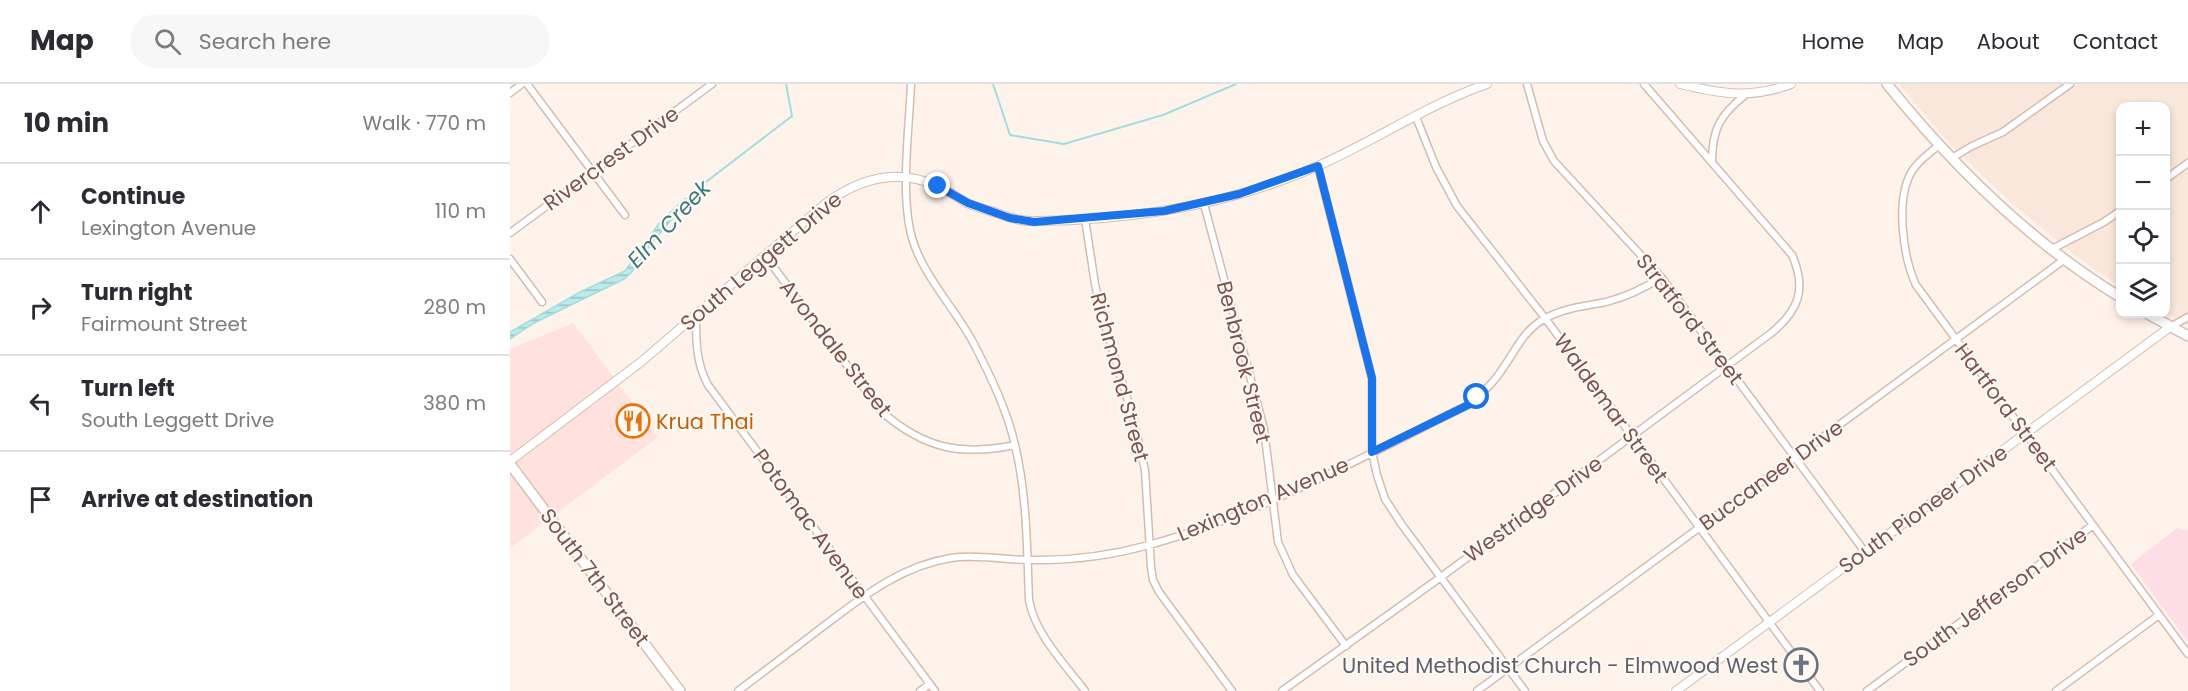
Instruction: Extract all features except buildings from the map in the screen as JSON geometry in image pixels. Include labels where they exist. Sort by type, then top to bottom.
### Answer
[{"type":"main road","points":[[1887,84],[1952,158],[2002,207],[2065,259],[2116,294]]},
{"type":"main road","points":[[2155,318],[2188,336]]},
{"type":"main road","name":"South 7th Street","points":[[510,462],[680,691]]},
{"type":"street","points":[[510,93],[525,84],[625,215]]},
{"type":"street","name":"Rivercrest Drive","points":[[510,233],[712,84]]},
{"type":"street","points":[[911,84],[907,178],[908,218],[921,262],[973,341],[1000,398],[1015,445],[1023,485],[1029,600],[1032,614],[1046,638],[1085,691]]},
{"type":"street","name":"South Leggett Drive","points":[[510,462],[616,383],[825,204],[860,183],[889,176],[919,179],[938,186],[968,203],[1010,218],[1034,222],[1164,211],[1203,204],[1274,183],[1318,166],[1448,100],[1487,84]]},
{"type":"street","name":"Stratford Street","points":[[1527,84],[1543,141],[1554,161],[1661,277],[1864,552]]},
{"type":"street","points":[[1644,84],[1712,162]]},
{"type":"street","points":[[1680,84],[1712,92],[1744,95],[1774,90],[1791,84]]},
{"type":"street","points":[[1952,158],[2012,126],[2070,84]]},
{"type":"street","points":[[1712,162],[1713,137],[1716,128],[1728,109],[1744,95]]},
{"type":"street","name":"Waldemar Street","points":[[1416,117],[1436,167],[1456,206],[1545,318],[1820,691]]},
{"type":"street","name":"Hartford Street","points":[[1940,145],[1923,158],[1912,171],[1907,183],[1904,205],[1905,249],[1916,285],[2188,654]]},
{"type":"street","name":"Westridge Drive","points":[[1282,691],[1441,577],[1782,325],[1790,316],[1799,293],[1799,271],[1792,255],[1712,162]]},
{"type":"street","points":[[2170,176],[2188,163]]},
{"type":"street","points":[[1318,166],[1372,378],[1372,452],[1385,499],[1525,691]]},
{"type":"street","name":"Benbrook Street","points":[[1203,204],[1264,429],[1278,542],[1293,575],[1346,646]]},
{"type":"street","points":[[2052,249],[2116,214]]},
{"type":"street","name":"Richmond Street","points":[[1085,219],[1102,315],[1133,418],[1145,470],[1151,567],[1159,592],[1232,691]]},
{"type":"street","name":"Avondale Street","points":[[765,256],[882,412],[897,425],[931,443],[955,448],[991,450],[1015,445]]},
{"type":"street","points":[[510,259],[542,302]]},
{"type":"street","name":"Buccaneer Drive","points":[[1477,691],[2065,259]]},
{"type":"street","name":"Lexington Avenue","points":[[738,691],[865,596],[903,572],[935,561],[965,557],[1069,560],[1105,556],[1200,530],[1272,500],[1468,405],[1503,368],[1523,336],[1545,318],[1569,309],[1609,301],[1650,285],[1661,277]]},
{"type":"street","name":"Potomac Avenue","points":[[696,316],[697,352],[701,372],[708,386],[935,691]]},
{"type":"street","points":[[2170,327],[2188,317]]},
{"type":"street","name":"South Pioneer Drive","points":[[1676,691],[2170,327]]},
{"type":"street","name":"South Jefferson Drive","points":[[1867,691],[2094,525]]},
{"type":"street","points":[[2056,691],[2159,615]]},
{"type":"street","points":[[920,691],[930,684]]},
{"type":"shaded area","points":[[1899,84],[2188,84],[2188,326],[2170,315],[2170,102],[2116,102],[2116,284],[2076,256],[2008,200],[1948,142]]},
{"type":"shaded area","points":[[573,323],[658,437],[510,548],[510,349]]},
{"type":"shaded area","points":[[2177,528],[2186,531],[2188,529],[2188,642],[2131,564]]},
{"type":"water","points":[[685,199],[687,202],[624,279],[534,323],[510,339],[510,332],[580,292],[625,271],[660,222]]},
{"type":"waterway","name":"Elm Creek","points":[[684,202],[698,188],[792,116],[786,84]]},
{"type":"waterway","name":"Elm Creek","points":[[993,84],[1010,135],[1064,144],[1163,115],[1236,84]]},
{"type":"place","name":"Krua Thai","points":[[633,421]]},
{"type":"place","name":"United Methodist Church - Elmwood West","points":[[1801,665]]},
{"type":"route","points":[[938,186],[968,203],[1010,218],[1034,222],[1164,211],[1203,204],[1274,183],[1318,166],[1372,378],[1374,398],[1372,452],[1468,405],[1477,397]]}]
